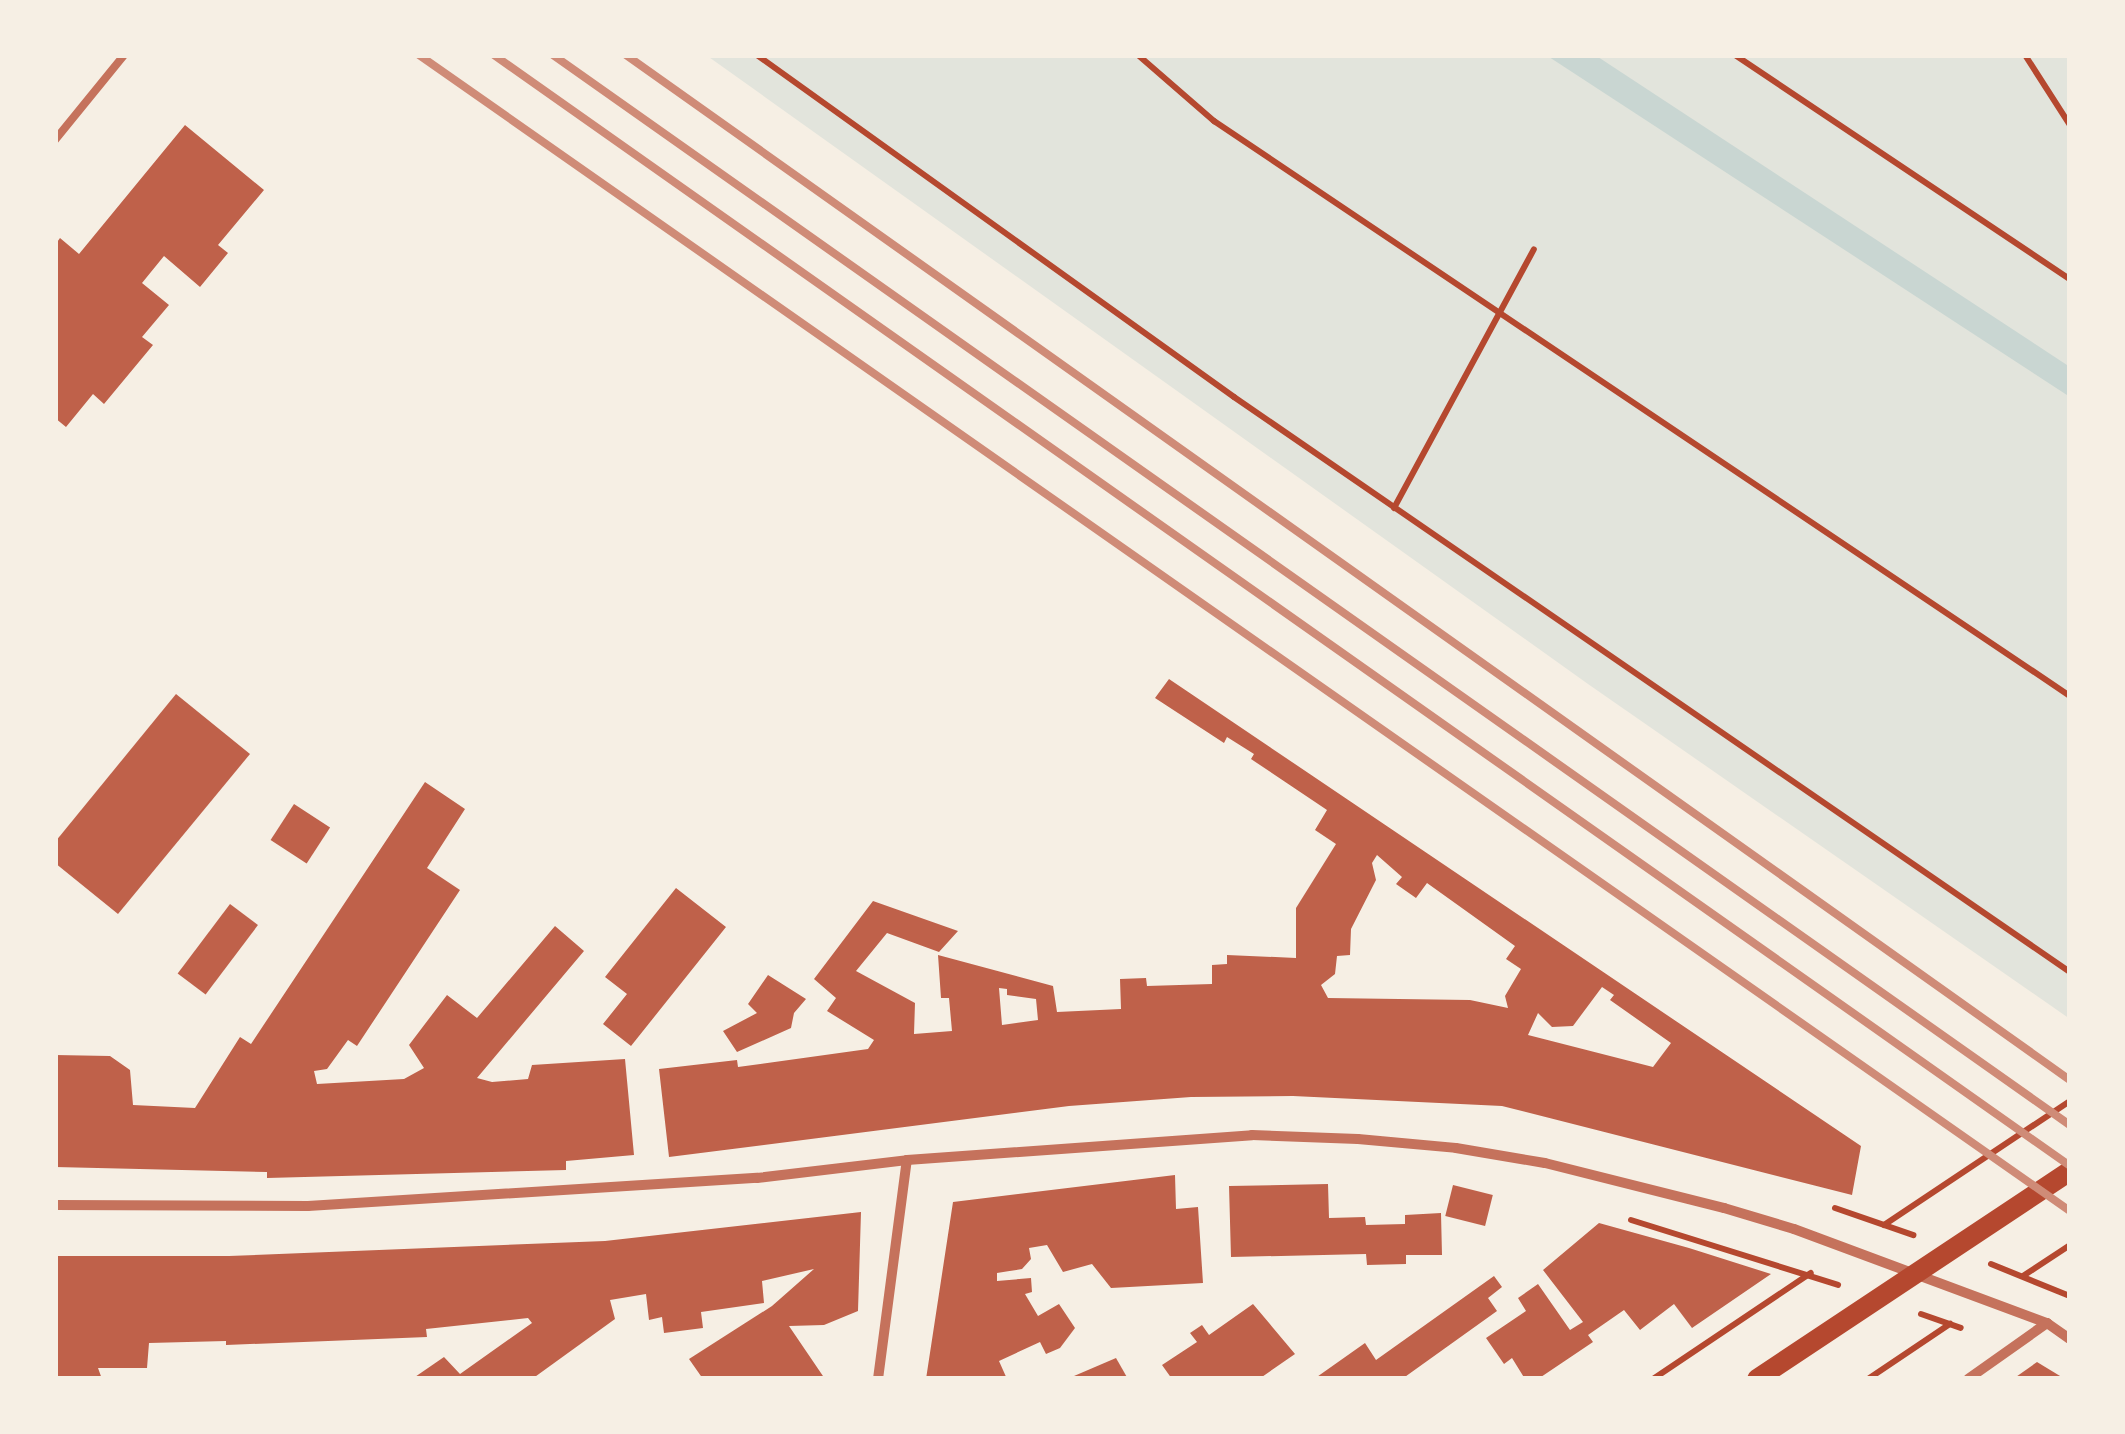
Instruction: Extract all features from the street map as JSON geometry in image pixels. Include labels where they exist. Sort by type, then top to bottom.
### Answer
[{"type":"main road","points":[[1757,1379],[2070,1171]]},
{"type":"street","points":[[55,1205],[308,1206],[738,1180],[907,1160],[1252,1135],[1456,1148],[1545,1163],[1724,1208],[2046,1324],[2070,1338]]},
{"type":"street","points":[[878,1379],[907,1160]]},
{"type":"street","points":[[1968,1379],[2046,1324]]},
{"type":"lane","points":[[55,140],[124,55]]},
{"type":"path","points":[[757,55],[1394,508],[2070,972]]},
{"type":"path","points":[[1138,55],[1214,122],[2070,696]]},
{"type":"path","points":[[1735,55],[2070,279]]},
{"type":"path","points":[[2025,55],[2070,125]]},
{"type":"path","points":[[1394,508],[1534,249]]},
{"type":"path","points":[[1629,1220],[1776,1263]]},
{"type":"shaded area","points":[[706,55],[2070,55],[2070,1019],[1588,684]]},
{"type":"shaded area","points":[[1546,55],[1595,55],[2070,367],[2070,397]]},
{"type":"building","points":[[185,125],[264,190],[218,245],[228,253],[200,287],[164,256],[142,283],[169,305],[142,337],[153,345],[104,404],[93,394],[66,427],[55,418],[55,245],[60,238],[79,254]]},
{"type":"building","points":[[1169,679],[1861,1146],[1852,1195],[1502,1106],[1293,1096],[1191,1097],[1069,1106],[669,1157],[659,1069],[737,1060],[738,1067],[868,1049],[874,1040],[827,1011],[836,998],[814,979],[873,901],[958,931],[939,952],[887,933],[856,971],[915,1003],[914,1034],[952,1031],[949,998],[941,998],[938,955],[1053,986],[1057,1012],[1121,1009],[1120,979],[1146,978],[1147,986],[1212,984],[1212,965],[1227,964],[1227,955],[1296,958],[1296,908],[1336,844],[1315,830],[1327,810],[1251,759],[1254,754],[1227,737],[1224,743],[1155,698]],"holes":[[[1377,855],[1402,877],[1396,884],[1416,898],[1427,883],[1515,946],[1506,959],[1521,969],[1505,996],[1508,1008],[1470,1000],[1328,998],[1321,985],[1335,974],[1337,956],[1350,955],[1351,929],[1376,880],[1372,863]],[[1602,987],[1614,995],[1610,1000],[1671,1043],[1653,1067],[1528,1035],[1538,1013],[1552,1027],[1573,1026]],[[999,988],[1007,989],[1007,995],[1036,999],[1038,1020],[1002,1025]]]},
{"type":"building","points":[[176,694],[250,754],[118,914],[55,863],[55,842]]},
{"type":"building","points":[[425,782],[465,809],[427,868],[460,890],[357,1046],[348,1040],[327,1069],[314,1071],[317,1084],[404,1079],[424,1068],[409,1045],[447,995],[477,1018],[555,926],[584,951],[477,1078],[492,1082],[528,1079],[532,1065],[625,1059],[634,1155],[566,1161],[566,1170],[267,1178],[267,1172],[55,1167],[55,1055],[110,1056],[130,1070],[133,1105],[195,1108],[240,1037],[251,1044]]},
{"type":"building","points":[[294,804],[330,827],[307,863],[271,840]]},
{"type":"building","points":[[676,888],[726,927],[631,1046],[603,1024],[627,994],[605,977]]},
{"type":"building","points":[[230,904],[258,925],[206,995],[178,973]]},
{"type":"building","points":[[768,975],[806,999],[794,1013],[791,1028],[737,1052],[723,1031],[757,1013],[748,1004]]},
{"type":"building","points":[[1175,1175],[1176,1209],[1198,1207],[1203,1283],[1111,1288],[1092,1264],[1063,1272],[1047,1245],[1029,1248],[1031,1259],[1022,1269],[997,1273],[997,1281],[1031,1278],[1032,1292],[1025,1294],[1038,1316],[1059,1304],[1075,1328],[1060,1348],[1046,1354],[1040,1342],[999,1361],[1007,1379],[926,1379],[953,1202]]},
{"type":"building","points":[[1328,1184],[1329,1218],[1365,1217],[1366,1225],[1405,1224],[1405,1215],[1441,1213],[1442,1255],[1406,1255],[1406,1264],[1367,1265],[1366,1254],[1231,1257],[1229,1186]]},
{"type":"building","points":[[1453,1185],[1493,1195],[1485,1226],[1445,1216]]},
{"type":"building","points":[[861,1212],[858,1311],[824,1325],[789,1326],[825,1379],[703,1379],[689,1359],[772,1306],[814,1269],[762,1281],[764,1303],[701,1312],[703,1328],[664,1333],[662,1317],[649,1320],[646,1294],[610,1300],[615,1319],[532,1379],[412,1379],[444,1357],[460,1374],[532,1323],[528,1318],[426,1329],[427,1337],[226,1345],[226,1341],[149,1343],[147,1368],[98,1368],[102,1379],[55,1379],[55,1256],[229,1256],[605,1241]]},
{"type":"building","points":[[1599,1223],[1771,1274],[1692,1328],[1674,1304],[1640,1330],[1624,1310],[1588,1335],[1593,1342],[1538,1379],[1525,1379],[1512,1358],[1504,1364],[1486,1338],[1526,1311],[1518,1298],[1538,1284],[1570,1330],[1583,1322],[1543,1270]]},
{"type":"building","points":[[1494,1276],[1502,1287],[1488,1298],[1497,1311],[1402,1379],[1314,1379],[1365,1343],[1376,1360]]},
{"type":"building","points":[[1253,1304],[1295,1354],[1259,1379],[1172,1379],[1162,1365],[1197,1342],[1190,1333],[1202,1325],[1209,1335]]},
{"type":"building","points":[[1116,1358],[1128,1379],[1067,1379]]},
{"type":"building","points":[[2037,1362],[2065,1379],[2013,1379]]},
{"type":"railway","points":[[419,55],[2070,1211]]},
{"type":"railway","points":[[494,55],[2070,1166]]},
{"type":"railway","points":[[553,55],[2070,1125]]},
{"type":"railway","points":[[626,55],[2070,1080]]}]
